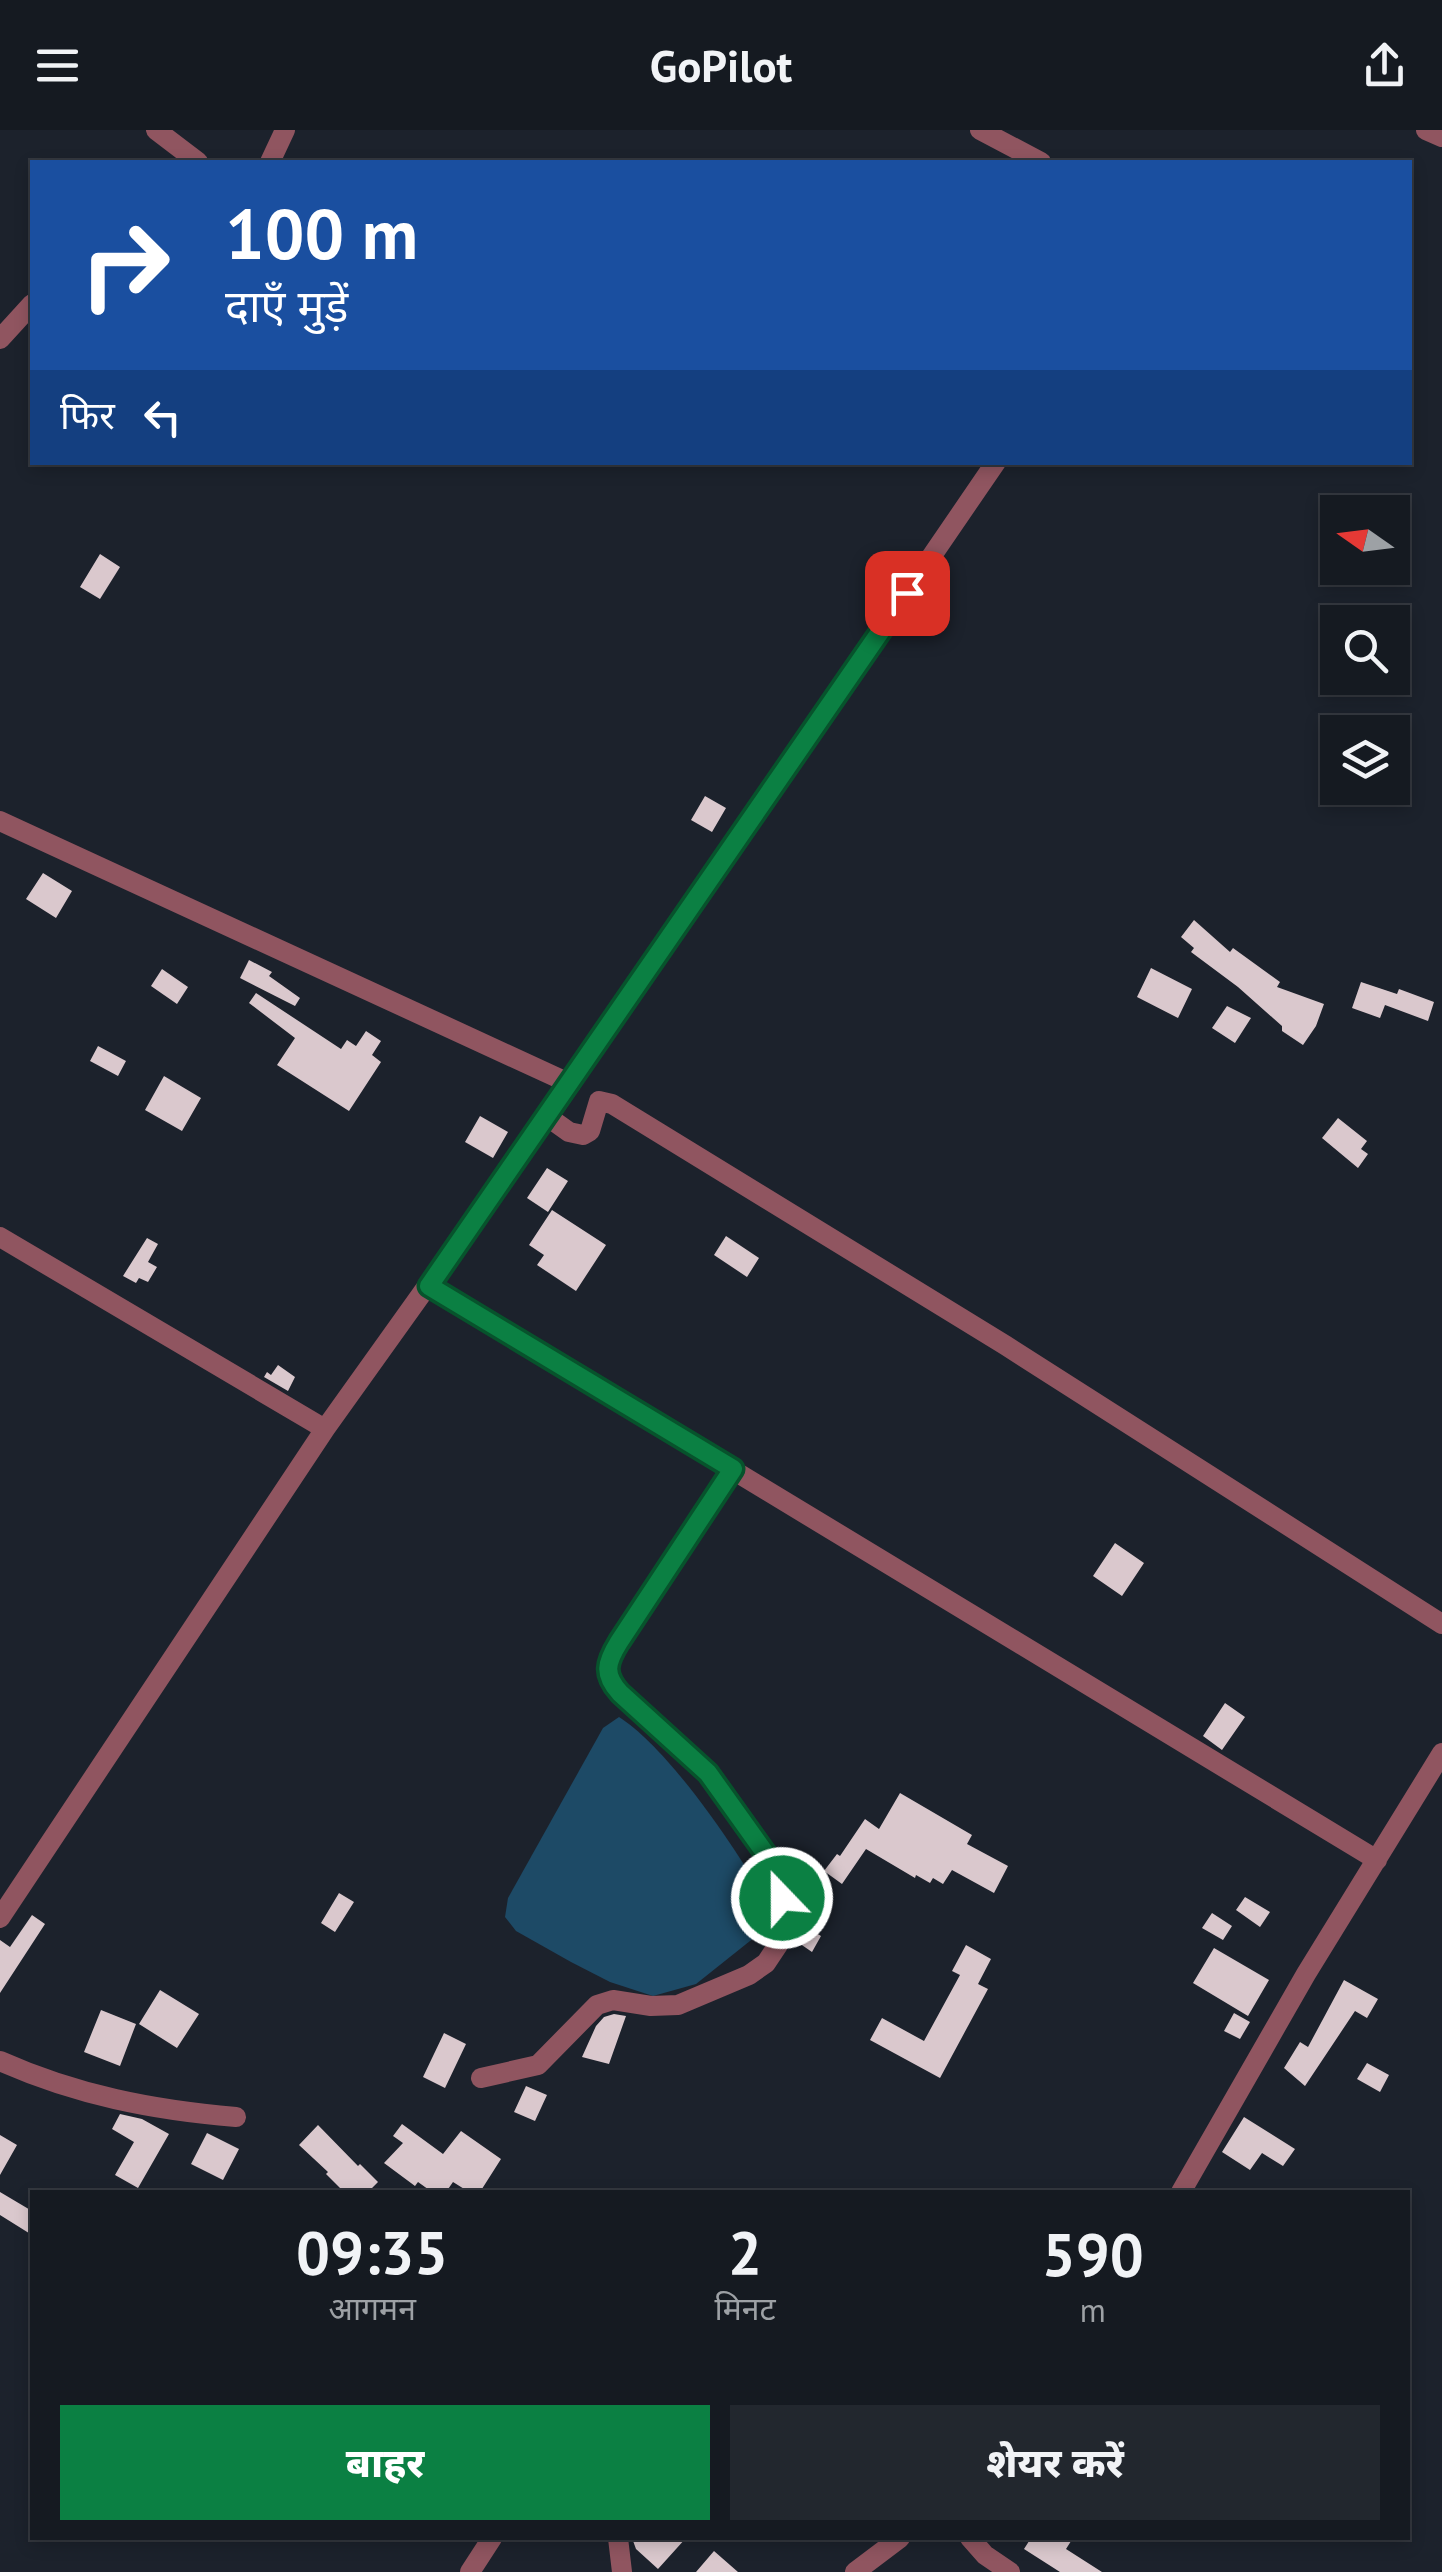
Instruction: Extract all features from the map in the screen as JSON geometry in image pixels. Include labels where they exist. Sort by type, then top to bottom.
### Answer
[{"type":"street","points":[[156,130],[195,160]]},
{"type":"street","points":[[271,160],[285,130]]},
{"type":"street","points":[[980,130],[1037,160]]},
{"type":"street","points":[[1426,130],[1442,137]]},
{"type":"street","points":[[0,339],[30,306]]},
{"type":"street","points":[[0,1918],[326,1429],[571,1084],[994,465]]},
{"type":"street","points":[[0,821],[571,1084]]},
{"type":"street","points":[[548,1117],[569,1132],[583,1135],[590,1130],[599,1101],[612,1104],[1005,1345],[1442,1624]]},
{"type":"street","points":[[0,1237],[326,1429]]},
{"type":"street","points":[[429,1286],[1377,1860]]},
{"type":"street","points":[[481,2078],[538,2065],[597,2004],[613,2000],[651,2006],[678,2004],[749,1975],[778,1946],[784,1920],[780,1874],[708,1773],[620,1693],[606,1670],[619,1642],[733,1469]]},
{"type":"street","points":[[1182,2190],[1306,1974],[1442,1753]]},
{"type":"street","points":[[0,2061],[46,2082],[106,2098],[173,2112],[236,2118]]},
{"type":"street","points":[[470,2572],[491,2540]]},
{"type":"street","points":[[618,2540],[622,2572]]},
{"type":"street","points":[[855,2572],[897,2540]]},
{"type":"street","points":[[972,2540],[985,2555],[1010,2572]]},
{"type":"water","points":[[619,1717],[680,1775],[766,1902],[755,1937],[696,1984],[653,1996],[610,1982],[571,1962],[516,1931],[505,1917],[508,1898],[603,1728]]},
{"type":"building","points":[[100,554],[120,567],[100,599],[80,587]]},
{"type":"building","points":[[705,796],[726,808],[712,832],[691,820]]},
{"type":"building","points":[[43,873],[72,891],[56,918],[26,899]]},
{"type":"building","points":[[1194,920],[1230,952],[1233,948],[1280,982],[1277,987],[1324,1004],[1303,1045],[1282,1031],[1282,1026],[1238,987],[1191,952],[1194,948],[1181,937]]},
{"type":"building","points":[[249,960],[272,972],[269,976],[300,998],[295,1006],[240,978]]},
{"type":"building","points":[[1151,968],[1192,989],[1178,1018],[1137,997]]},
{"type":"building","points":[[162,969],[188,987],[177,1004],[151,986]]},
{"type":"building","points":[[1361,982],[1397,994],[1399,989],[1434,1002],[1428,1021],[1385,1005],[1380,1018],[1352,1008]]},
{"type":"building","points":[[256,993],[341,1049],[347,1040],[356,1046],[366,1031],[381,1041],[372,1055],[381,1062],[349,1111],[277,1065],[295,1038],[249,1003]]},
{"type":"building","points":[[1227,1006],[1251,1018],[1235,1043],[1212,1028]]},
{"type":"building","points":[[98,1046],[126,1061],[118,1076],[90,1061]]},
{"type":"building","points":[[164,1076],[201,1098],[182,1131],[145,1110]]},
{"type":"building","points":[[480,1116],[508,1132],[493,1158],[465,1142]]},
{"type":"building","points":[[1338,1118],[1367,1141],[1361,1149],[1368,1154],[1358,1168],[1322,1138]]},
{"type":"building","points":[[547,1168],[568,1181],[548,1212],[527,1198]]},
{"type":"building","points":[[552,1210],[606,1245],[576,1291],[537,1265],[544,1255],[529,1245]]},
{"type":"building","points":[[726,1236],[759,1258],[747,1277],[714,1255]]},
{"type":"building","points":[[147,1238],[158,1244],[148,1262],[157,1267],[148,1282],[139,1278],[136,1283],[123,1276]]},
{"type":"building","points":[[278,1365],[295,1377],[288,1391],[264,1377],[267,1372],[271,1375]]},
{"type":"building","points":[[1115,1543],[1144,1563],[1122,1596],[1093,1576]]},
{"type":"building","points":[[1225,1703],[1245,1717],[1222,1750],[1203,1736]]},
{"type":"building","points":[[900,1793],[972,1835],[967,1844],[1008,1866],[994,1893],[952,1870],[943,1884],[933,1878],[930,1883],[916,1875],[915,1878],[866,1849],[842,1884],[824,1871],[837,1854],[840,1856],[865,1819],[879,1829]]},
{"type":"building","points":[[339,1893],[354,1902],[335,1932],[321,1923]]},
{"type":"building","points":[[1245,1897],[1270,1912],[1260,1927],[1236,1910]]},
{"type":"building","points":[[1212,1913],[1232,1926],[1223,1940],[1202,1928]]},
{"type":"building","points":[[32,1915],[45,1924],[0,1993],[0,1940],[10,1947]]},
{"type":"building","points":[[805,1926],[821,1936],[812,1952],[796,1941]]},
{"type":"building","points":[[966,1945],[991,1959],[978,1984],[988,1989],[940,2078],[870,2040],[882,2018],[924,2041],[960,1975],[952,1971]]},
{"type":"building","points":[[1214,1948],[1269,1980],[1248,2016],[1193,1983]]},
{"type":"building","points":[[1344,1980],[1378,1999],[1367,2018],[1355,2011],[1305,2086],[1284,2068],[1300,2042],[1308,2047]]},
{"type":"building","points":[[160,1990],[199,2014],[177,2048],[139,2024]]},
{"type":"building","points":[[101,2010],[136,2024],[120,2066],[84,2052]]},
{"type":"building","points":[[1234,2013],[1250,2022],[1240,2039],[1224,2031]]},
{"type":"building","points":[[626,2016],[609,2064],[582,2057],[596,2026],[604,2017]]},
{"type":"building","points":[[444,2033],[466,2044],[445,2088],[423,2077]]},
{"type":"building","points":[[1367,2063],[1389,2075],[1380,2092],[1357,2079]]},
{"type":"building","points":[[526,2086],[547,2095],[535,2121],[514,2112]]},
{"type":"building","points":[[120,2114],[142,2119],[169,2134],[138,2188],[115,2175],[134,2142],[112,2129]]},
{"type":"building","points":[[1244,2117],[1295,2149],[1283,2166],[1262,2153],[1250,2170],[1222,2152]]},
{"type":"building","points":[[402,2124],[443,2154],[461,2131],[501,2159],[481,2190],[466,2190],[453,2182],[447,2190],[429,2190],[418,2182],[415,2186],[384,2163],[403,2143],[393,2136]]},
{"type":"building","points":[[318,2125],[378,2182],[370,2190],[342,2190],[299,2145]]},
{"type":"building","points":[[207,2133],[239,2149],[223,2180],[191,2164]]},
{"type":"building","points":[[0,2135],[17,2145],[0,2175]]},
{"type":"building","points":[[0,2192],[30,2210],[30,2234],[0,2215]]},
{"type":"building","points":[[633,2540],[684,2540],[658,2569],[636,2549]]},
{"type":"building","points":[[1030,2540],[1072,2540],[1066,2549],[1102,2572],[1060,2572],[1024,2549]]},
{"type":"building","points":[[714,2551],[738,2572],[696,2572]]},
{"type":"route","points":[[782,1898],[780,1874],[708,1773],[620,1693],[606,1670],[619,1642],[733,1469],[429,1286],[907,593]]}]
